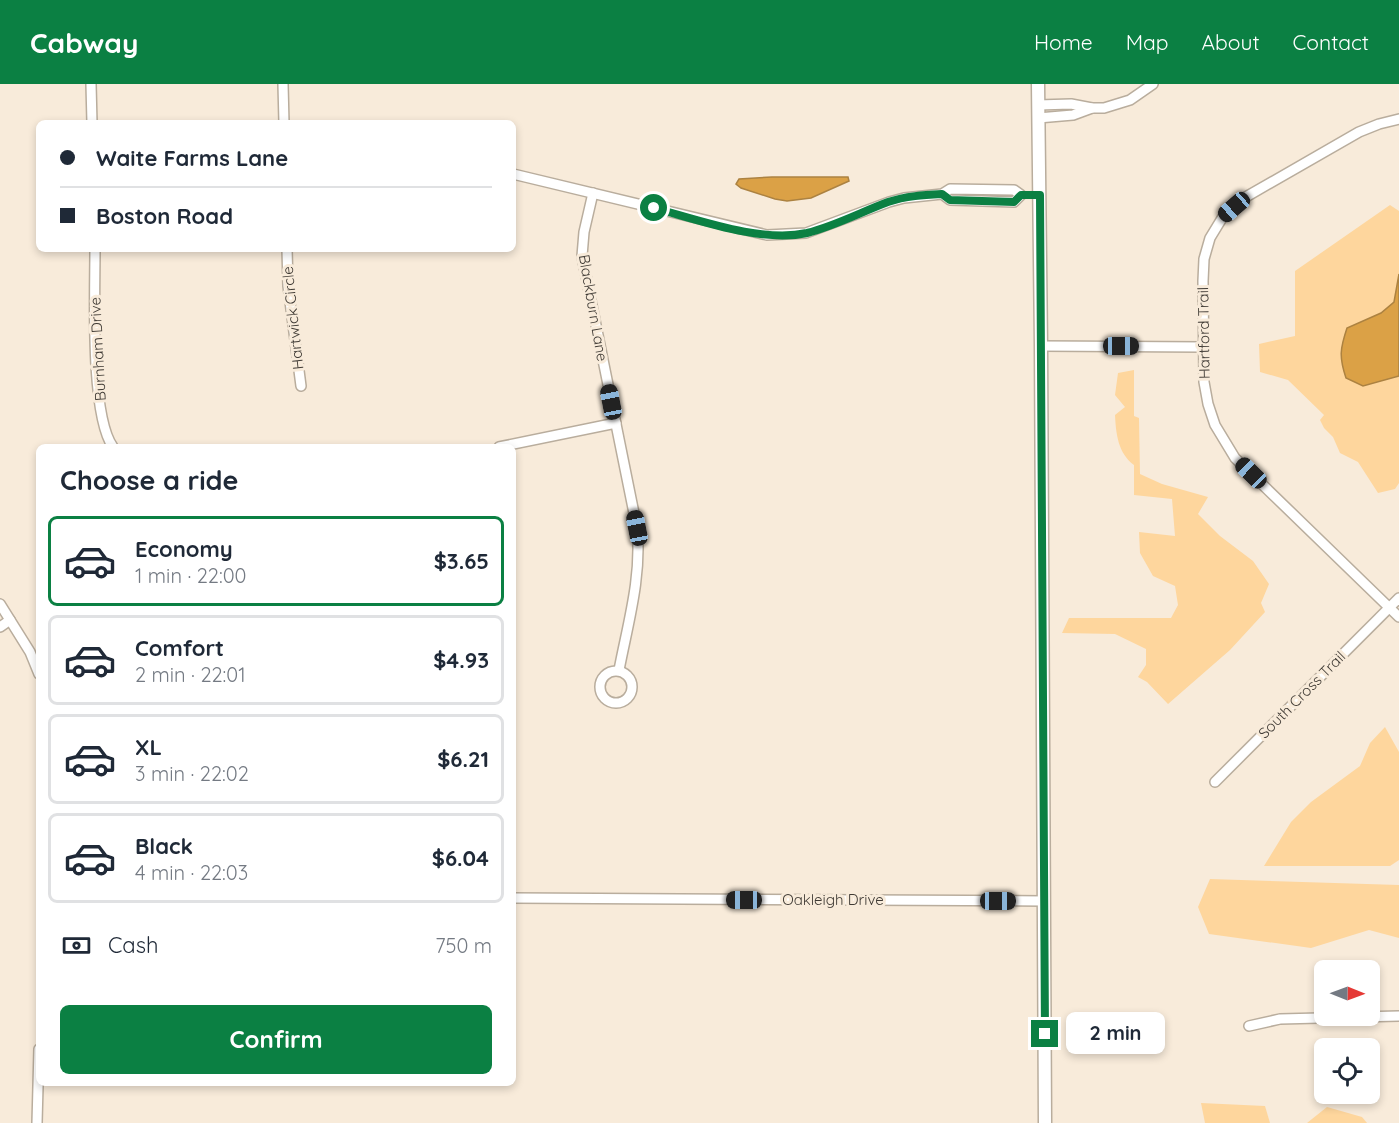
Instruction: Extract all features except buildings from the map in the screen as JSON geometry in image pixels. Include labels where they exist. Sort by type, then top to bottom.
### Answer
[{"type":"street","points":[[91,84],[92,120]]},
{"type":"street","points":[[283,84],[284,120]]},
{"type":"street","points":[[1038,84],[1045,1123]]},
{"type":"street","points":[[1038,112],[1071,104],[1092,108],[1116,105],[1130,100],[1153,84]]},
{"type":"street","name":"Hartford Trail","points":[[1399,119],[1359,132],[1244,198],[1224,215],[1210,238],[1204,259],[1203,347],[1204,382],[1208,404],[1215,425],[1235,458],[1399,617]]},
{"type":"street","points":[[516,175],[756,234],[783,236],[817,230],[904,198],[942,194],[950,200],[1014,202],[1021,195],[1040,195]]},
{"type":"street","name":"Blackburn Lane","points":[[593,193],[584,232],[582,256],[637,528],[636,586],[619,670]]},
{"type":"street","name":"Burnham Drive","points":[[94,252],[98,394],[104,424],[111,444]]},
{"type":"street","name":"Hartwick Circle","points":[[287,252],[288,286],[301,386]]},
{"type":"street","points":[[1041,346],[1203,347]]},
{"type":"street","points":[[514,444],[616,423]]},
{"type":"street","name":"South Cross Trail","points":[[1215,782],[1399,598]]},
{"type":"street","points":[[0,604],[30,652],[36,667]]},
{"type":"street","points":[[0,627],[10,620]]},
{"type":"street","name":"Oakleigh Drive","points":[[516,898],[1044,901]]},
{"type":"street","points":[[1249,1026],[1280,1019],[1399,1016]]},
{"type":"street","points":[[37,1123],[38,1086]]},
{"type":"shaded area","points":[[848,177],[849,181],[811,198],[787,201],[741,188],[736,184],[739,179]]},
{"type":"shaded area","points":[[1390,205],[1399,211],[1399,483],[1395,489],[1378,493],[1358,462],[1340,453],[1333,437],[1320,420],[1324,415],[1288,380],[1260,372],[1259,344],[1295,336],[1295,271]]},
{"type":"shaded area","points":[[1399,274],[1399,376],[1363,386],[1346,378],[1344,371],[1341,353],[1347,328],[1381,313],[1394,302]]},
{"type":"shaded area","points":[[1134,370],[1134,416],[1139,418],[1140,474],[1162,484],[1208,497],[1198,514],[1220,536],[1253,561],[1269,584],[1261,603],[1265,612],[1230,650],[1168,704],[1147,682],[1138,677],[1146,665],[1146,649],[1115,634],[1062,633],[1069,618],[1171,618],[1178,605],[1175,586],[1153,576],[1140,553],[1139,532],[1175,536],[1172,499],[1134,495],[1134,465],[1124,455],[1117,436],[1115,415],[1125,407],[1115,395],[1118,373]]},
{"type":"shaded area","points":[[1385,727],[1399,752],[1399,860],[1390,866],[1264,866],[1291,822],[1311,802],[1360,766],[1370,743]]},
{"type":"shaded area","points":[[1210,879],[1399,885],[1399,938],[1369,930],[1311,948],[1209,934],[1198,907]]},
{"type":"shaded area","points":[[1201,1103],[1265,1106],[1270,1123],[1205,1123]]},
{"type":"shaded area","points":[[1327,1107],[1362,1117],[1367,1123],[1307,1123]]},
{"type":"route","points":[[654,208],[756,234],[783,236],[817,230],[904,198],[942,194],[950,200],[1014,202],[1021,195],[1040,195],[1045,1034]]}]
